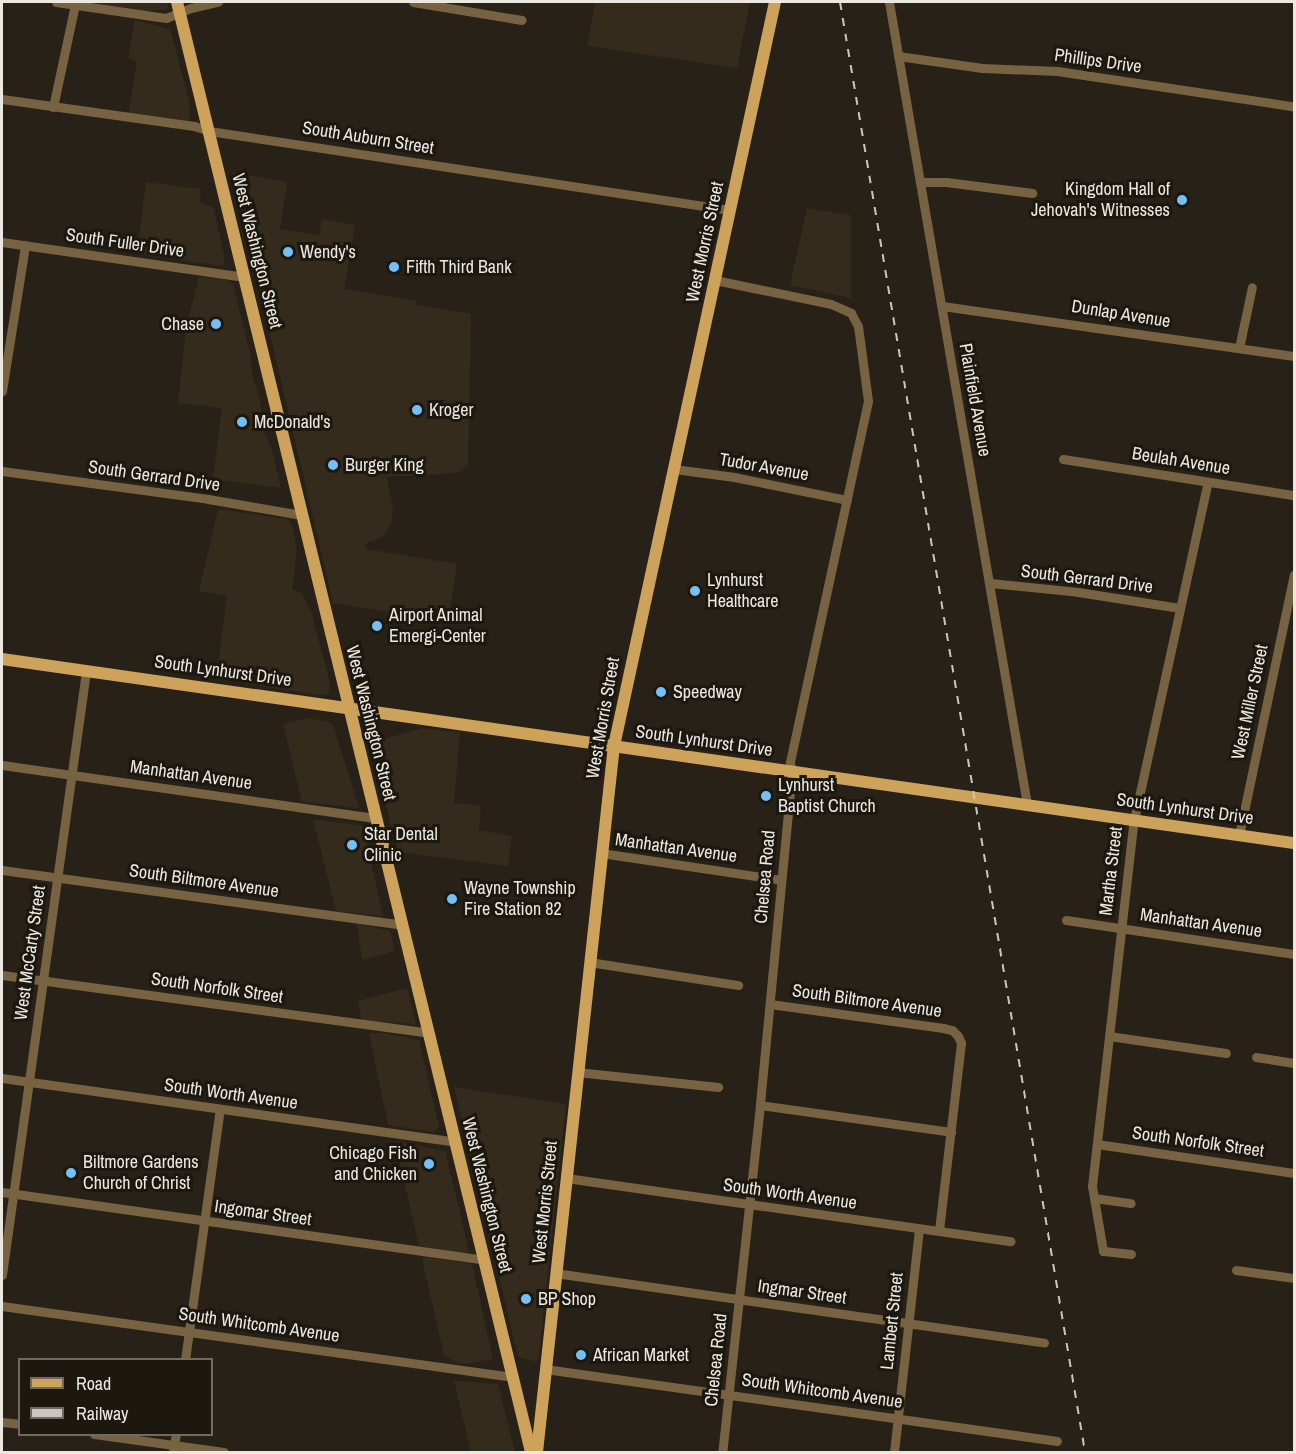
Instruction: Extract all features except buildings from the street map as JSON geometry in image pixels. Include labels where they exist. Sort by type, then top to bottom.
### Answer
[{"type":"main road","name":"West Morris Street","points":[[537,1452],[614,746],[775,2]]},
{"type":"main road","name":"West Washington Street","points":[[179,7],[531,1452]]},
{"type":"main road","name":"South Lynhurst Drive","points":[[2,659],[1294,843]]},
{"type":"street","points":[[56,2],[166,18],[179,7],[218,2]]},
{"type":"street","points":[[413,2],[522,20]]},
{"type":"street","name":"Plainfield Avenue","points":[[889,2],[1027,804]]},
{"type":"street","points":[[53,107],[75,4]]},
{"type":"street","name":"Phillips Drive","points":[[898,56],[982,68],[1056,71],[1292,106]]},
{"type":"street","name":"South Auburn Street","points":[[2,99],[194,126],[209,131],[730,210]]},
{"type":"street","points":[[920,182],[945,182],[1032,193]]},
{"type":"street","name":"South Fuller Drive","points":[[2,242],[244,277]]},
{"type":"street","points":[[2,391],[25,245]]},
{"type":"street","name":"Chelsea Road","points":[[715,280],[831,304],[852,313],[858,326],[868,405],[790,763],[792,771],[770,1004],[722,1452]]},
{"type":"street","points":[[1239,348],[1252,286]]},
{"type":"street","name":"Dunlap Avenue","points":[[942,306],[1294,356]]},
{"type":"street","name":"Beulah Avenue","points":[[1063,459],[1294,495]]},
{"type":"street","name":"Tudor Avenue","points":[[674,469],[734,477],[847,500]]},
{"type":"street","name":"South Gerrard Drive","points":[[2,471],[208,499],[302,515]]},
{"type":"street","name":"Martha Street","points":[[1094,1198],[1092,1186],[1134,820],[1208,482]]},
{"type":"street","name":"West Miller Street","points":[[1239,835],[1294,575]]},
{"type":"street","name":"South Gerrard Drive","points":[[990,583],[1078,592],[1180,608]]},
{"type":"street","name":"West McCarty Street","points":[[2,1275],[86,671]]},
{"type":"street","name":"Manhattan Avenue","points":[[2,765],[376,818]]},
{"type":"street","name":"Manhattan Avenue","points":[[601,854],[781,880]]},
{"type":"street","name":"South Biltmore Avenue","points":[[2,870],[402,925]]},
{"type":"street","name":"Manhattan Avenue","points":[[1066,920],[1294,954]]},
{"type":"street","points":[[589,962],[738,985]]},
{"type":"street","name":"South Norfolk Street","points":[[2,975],[429,1033]]},
{"type":"street","name":"South Biltmore Avenue","points":[[770,1004],[942,1028],[957,1035],[961,1043],[951,1132]]},
{"type":"street","points":[[1108,1036],[1226,1053]]},
{"type":"street","points":[[1256,1057],[1294,1063]]},
{"type":"street","points":[[577,1072],[718,1088]]},
{"type":"street","name":"South Worth Avenue","points":[[2,1078],[456,1142]]},
{"type":"street","points":[[760,1105],[951,1132],[939,1231]]},
{"type":"street","points":[[185,1358],[220,1109]]},
{"type":"street","name":"South Norfolk Street","points":[[1097,1144],[1294,1173]]},
{"type":"street","name":"South Worth Avenue","points":[[566,1178],[1011,1241]]},
{"type":"street","name":"Ingomar Street","points":[[2,1192],[485,1260]]},
{"type":"street","points":[[1131,1203],[1094,1198],[1103,1251],[1131,1254]]},
{"type":"street","name":"Lambert Street","points":[[894,1452],[919,1228]]},
{"type":"street","points":[[1236,1270],[1294,1278]]},
{"type":"street","name":"Ingmar Street","points":[[555,1273],[1044,1343]]},
{"type":"street","name":"South Whitcomb Avenue","points":[[2,1306],[513,1377]]},
{"type":"street","name":"South Whitcomb Avenue","points":[[545,1369],[1057,1441]]},
{"type":"street","points":[[2,1422],[18,1424]]},
{"type":"street","points":[[105,1436],[173,1449],[224,1452]]},
{"type":"shaded area","points":[[88,2],[167,2],[168,8],[138,11]]},
{"type":"shaded area","points":[[595,2],[750,2],[737,68],[587,46]]},
{"type":"shaded area","points":[[135,20],[170,29],[189,100],[190,121],[129,113],[136,61],[128,58]]},
{"type":"shaded area","points":[[232,172],[287,182],[280,229],[319,235],[322,219],[355,225],[344,289],[417,301],[416,305],[471,314],[468,465],[458,473],[387,477],[393,508],[391,523],[386,533],[379,539],[367,542],[366,549],[457,564],[448,622],[333,603]]},
{"type":"shaded area","points":[[146,182],[200,189],[201,203],[213,207],[225,258],[222,266],[137,254]]},
{"type":"shaded area","points":[[807,208],[851,215],[851,298],[790,285]]},
{"type":"shaded area","points":[[199,277],[227,280],[233,284],[250,353],[253,378],[260,399],[263,428],[272,450],[281,488],[213,479],[222,408],[178,403],[186,328]]},
{"type":"shaded area","points":[[218,509],[288,519],[293,527],[297,551],[292,590],[302,593],[311,611],[328,675],[330,688],[327,694],[318,695],[216,679],[227,596],[199,591]]},
{"type":"shaded area","points":[[308,718],[330,722],[334,727],[359,808],[302,802],[283,724]]},
{"type":"shaded area","points":[[423,728],[460,733],[454,803],[481,805],[479,830],[512,836],[508,866],[398,852],[370,743]]},
{"type":"shaded area","points":[[313,819],[363,826],[383,916],[336,911]]},
{"type":"shaded area","points":[[357,924],[390,931],[395,951],[362,960]]},
{"type":"shaded area","points":[[407,988],[416,1024],[362,1021],[358,1001]]},
{"type":"shaded area","points":[[369,1033],[384,1033],[419,1040],[439,1127],[434,1132],[388,1125]]},
{"type":"shaded area","points":[[454,1087],[566,1104],[538,1362],[518,1357]]},
{"type":"shaded area","points":[[395,1141],[445,1151],[469,1250],[465,1254],[419,1246]]},
{"type":"shaded area","points":[[426,1257],[472,1264],[493,1359],[466,1364],[455,1362],[444,1355],[422,1259]]},
{"type":"shaded area","points":[[454,1381],[498,1384],[515,1452],[471,1452]]},
{"type":"railway","points":[[840,2],[1085,1452]]},
{"type":"place","name":"Kingdom Hall of Jehovah's Witnesses","points":[[1182,200]]},
{"type":"place","name":"Wendy's","points":[[288,252]]},
{"type":"place","name":"Fifth Third Bank","points":[[394,267]]},
{"type":"place","name":"Chase","points":[[216,324]]},
{"type":"place","name":"Kroger","points":[[417,410]]},
{"type":"place","name":"McDonald's","points":[[242,422]]},
{"type":"place","name":"Burger King","points":[[333,465]]},
{"type":"place","name":"Lynhurst Healthcare","points":[[695,591]]},
{"type":"place","name":"Airport Animal Emergi-Center","points":[[377,626]]},
{"type":"place","name":"Speedway","points":[[661,692]]},
{"type":"place","name":"Lynhurst Baptist Church","points":[[766,796]]},
{"type":"place","name":"Star Dental Clinic","points":[[352,845]]},
{"type":"place","name":"Wayne Township Fire Station 82","points":[[452,899]]},
{"type":"place","name":"Chicago Fish and Chicken","points":[[429,1164]]},
{"type":"place","name":"Biltmore Gardens Church of Christ","points":[[71,1173]]},
{"type":"place","name":"BP Shop","points":[[526,1299]]},
{"type":"place","name":"African Market","points":[[581,1355]]}]
